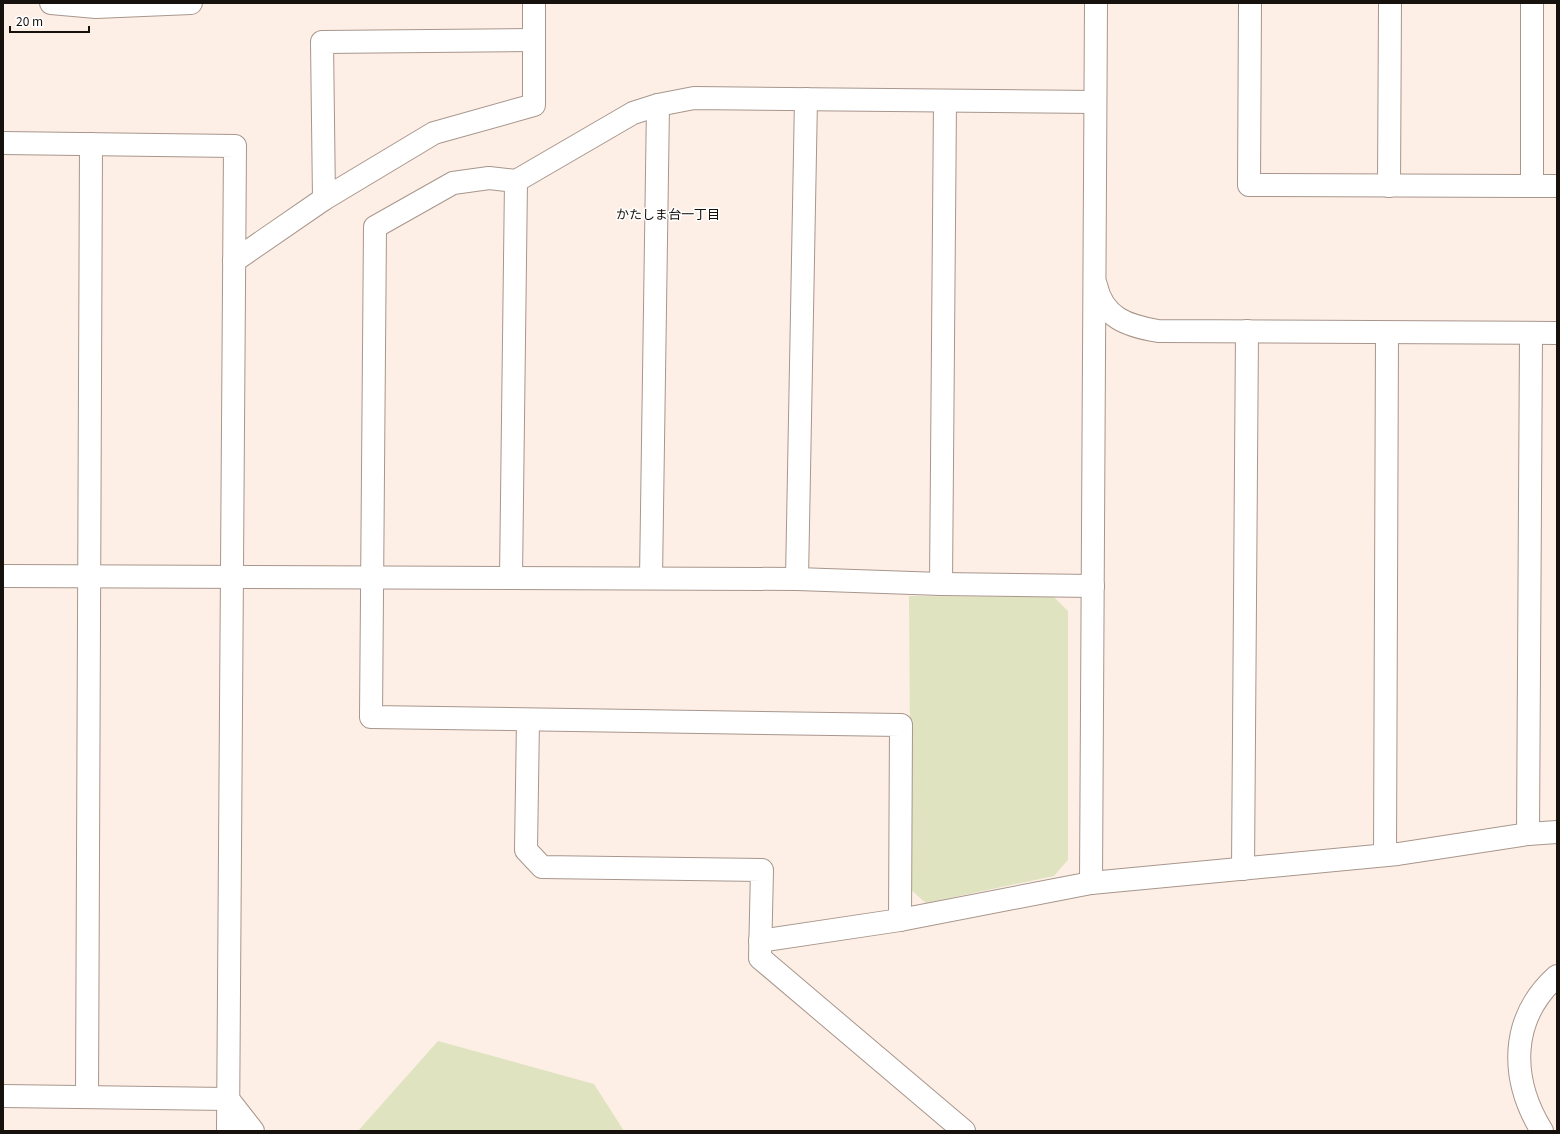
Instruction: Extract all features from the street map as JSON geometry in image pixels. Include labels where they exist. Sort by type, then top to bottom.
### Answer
[{"type":"street","points":[[51,3],[96,7],[191,3]]},
{"type":"street","points":[[234,261],[324,199],[434,133],[534,105],[534,3]]},
{"type":"street","points":[[1091,883],[1096,3]]},
{"type":"street","points":[[1250,3],[1249,185],[1557,186]]},
{"type":"street","points":[[1389,186],[1390,3]]},
{"type":"street","points":[[1532,3],[1532,186]]},
{"type":"street","points":[[324,199],[322,42],[534,40]]},
{"type":"street","points":[[900,920],[901,725],[371,717],[375,227],[453,183],[489,178],[516,181],[633,113],[658,105],[694,98],[1095,102]]},
{"type":"street","points":[[797,579],[806,99]]},
{"type":"street","points":[[941,584],[944,101]]},
{"type":"street","points":[[651,578],[658,105]]},
{"type":"street","points":[[3,143],[235,146],[228,1131]]},
{"type":"street","points":[[87,1097],[91,144]]},
{"type":"street","points":[[512,578],[516,181]]},
{"type":"street","points":[[1094,276],[1098,292],[1106,308],[1116,317],[1135,327],[1158,331],[1557,334]]},
{"type":"street","points":[[1243,869],[1247,331]]},
{"type":"street","points":[[1385,855],[1387,332]]},
{"type":"street","points":[[1528,834],[1531,333]]},
{"type":"street","points":[[3,576],[797,579],[941,584],[1092,586]]},
{"type":"street","points":[[528,720],[526,850],[542,867],[762,870],[760,958],[964,1131]]},
{"type":"street","points":[[760,941],[900,920],[1091,883],[1385,855],[1528,834],[1557,832]]},
{"type":"street","points":[[1542,1131],[1535,1119],[1521,1083],[1520,1045],[1524,1025],[1530,1009],[1538,997],[1557,976]]},
{"type":"street","points":[[3,1096],[228,1099]]},
{"type":"street","points":[[228,1099],[253,1131]]},
{"type":"green space","points":[[909,596],[1054,597],[1068,611],[1068,860],[1054,876],[926,903],[911,890]]},
{"type":"green space","points":[[438,1041],[594,1084],[624,1131],[358,1131]]},
{"type":"district","name":"かたしま台一丁目","points":[[668,213]]}]
